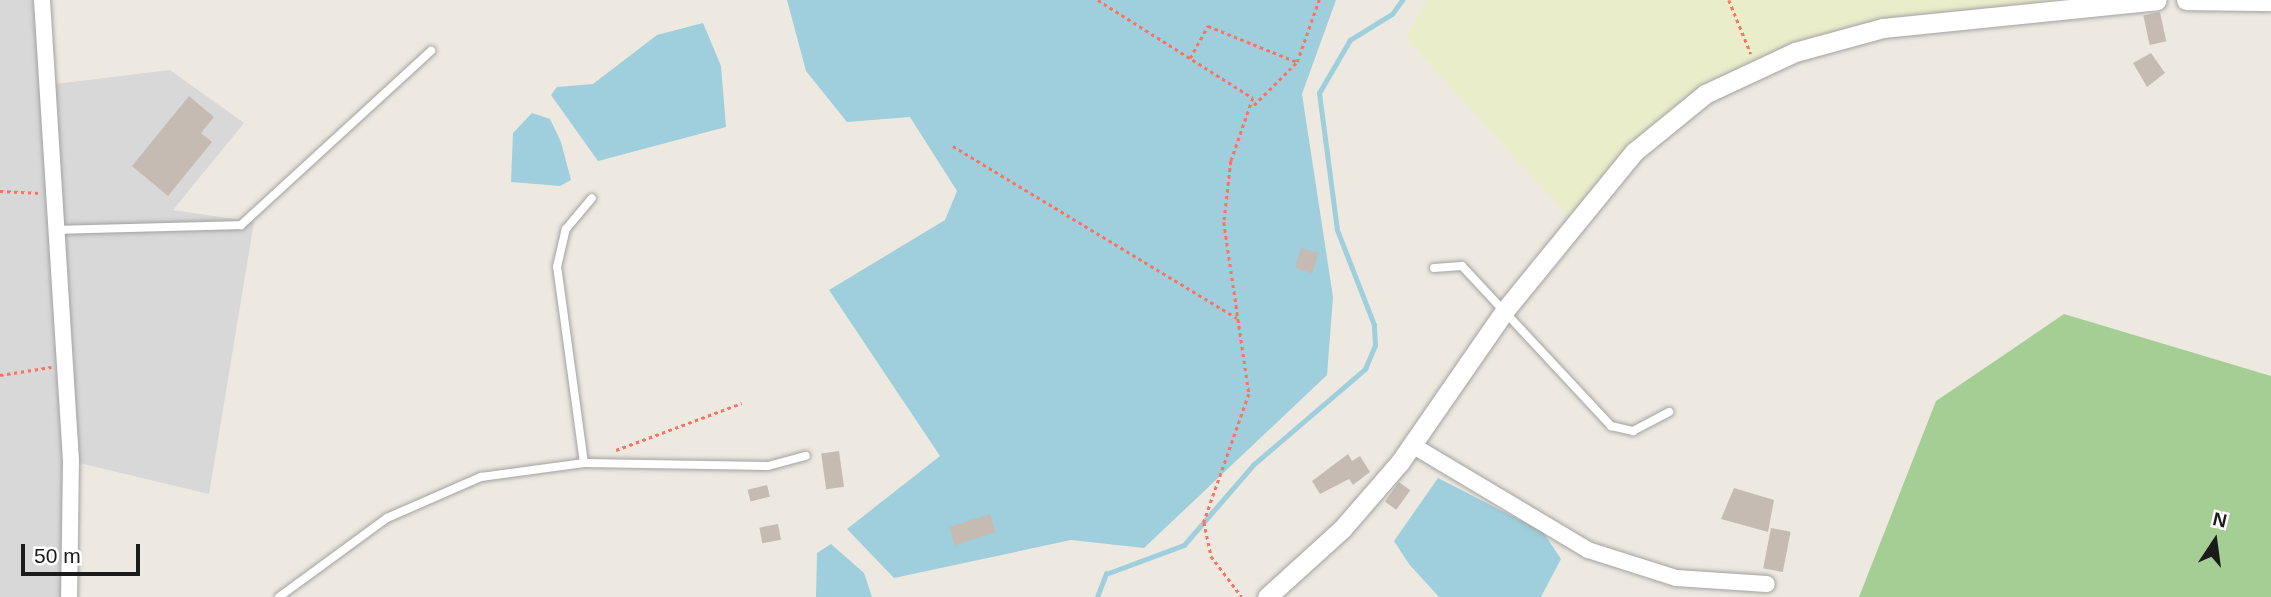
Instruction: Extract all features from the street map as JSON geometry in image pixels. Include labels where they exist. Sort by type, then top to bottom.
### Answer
[{"type":"street","points":[[42,0],[65,365],[69,597]]},
{"type":"street","points":[[1267,597],[1342,530],[1412,445],[1506,309],[1634,152],[1705,94],[1795,52],[1883,28],[2157,0]]},
{"type":"street","points":[[2186,0],[2271,1]]},
{"type":"street","points":[[1412,445],[1559,535],[1609,558],[1676,578],[1767,584]]},
{"type":"lane","points":[[56,230],[241,225],[431,51]]},
{"type":"lane","points":[[584,463],[557,267],[566,229],[592,198]]},
{"type":"lane","points":[[1434,268],[1462,266],[1506,309],[1589,409],[1611,426],[1633,431],[1669,412]]},
{"type":"lane","points":[[279,597],[387,518],[429,496],[481,477],[584,463],[768,466],[806,456]]},
{"type":"path","points":[[1098,0],[1190,58],[1249,91],[1252,106]]},
{"type":"path","points":[[1242,597],[1211,555],[1205,522],[1247,412],[1225,191],[1252,106],[1297,62],[1319,0]]},
{"type":"path","points":[[1729,0],[1757,70]]},
{"type":"path","points":[[1190,58],[1208,26],[1297,62]]},
{"type":"path","points":[[953,146],[1237,318]]},
{"type":"path","points":[[0,191],[54,194]]},
{"type":"path","points":[[0,375],[65,365]]},
{"type":"path","points":[[584,463],[742,403]]},
{"type":"shaded area","points":[[0,0],[42,0],[47,85],[170,70],[244,123],[173,210],[254,222],[209,494],[71,461],[69,597],[0,597]]},
{"type":"green space","points":[[1427,0],[2157,0],[1883,28],[1705,94],[1576,225],[1405,37]]},
{"type":"green space","points":[[2064,314],[2271,376],[2271,597],[1859,597],[1936,401]]},
{"type":"water","points":[[787,0],[1336,0],[1302,94],[1333,297],[1327,375],[1144,548],[1071,540],[894,578],[847,529],[940,456],[829,290],[945,220],[957,191],[910,117],[847,122],[806,71]]},
{"type":"water","points":[[703,23],[721,66],[726,127],[598,161],[551,95],[557,87],[593,84],[657,35]]},
{"type":"water","points":[[532,113],[550,119],[561,142],[571,180],[560,186],[511,182],[513,133]]},
{"type":"water","points":[[1438,478],[1543,532],[1561,559],[1541,597],[1439,597],[1409,564],[1394,541]]},
{"type":"water","points":[[831,544],[864,573],[872,597],[816,597],[817,553]]},
{"type":"building","points":[[2160,12],[2166,41],[2150,45],[2143,16]]},
{"type":"building","points":[[2151,53],[2165,73],[2147,87],[2133,63]]},
{"type":"building","points":[[189,96],[214,117],[201,133],[212,142],[168,196],[132,166]]},
{"type":"building","points":[[1301,248],[1318,253],[1313,273],[1295,268]]},
{"type":"building","points":[[839,451],[844,487],[826,489],[821,454]]},
{"type":"building","points":[[1348,454],[1352,461],[1360,456],[1370,472],[1353,485],[1349,479],[1320,494],[1312,481]]},
{"type":"building","points":[[1399,482],[1410,490],[1396,510],[1385,501]]},
{"type":"building","points":[[767,485],[770,497],[750,501],[748,490]]},
{"type":"building","points":[[1734,488],[1774,500],[1768,532],[1721,519]]},
{"type":"building","points":[[990,514],[996,532],[955,545],[949,527]]},
{"type":"building","points":[[778,524],[781,540],[762,543],[759,528]]},
{"type":"building","points":[[1771,528],[1791,532],[1783,572],[1763,568]]},
{"type":"waterway","points":[[1097,597],[1106,574],[1184,545],[1253,465],[1365,369],[1375,346],[1374,325],[1337,230],[1319,93],[1350,40],[1392,14],[1402,0]]}]
